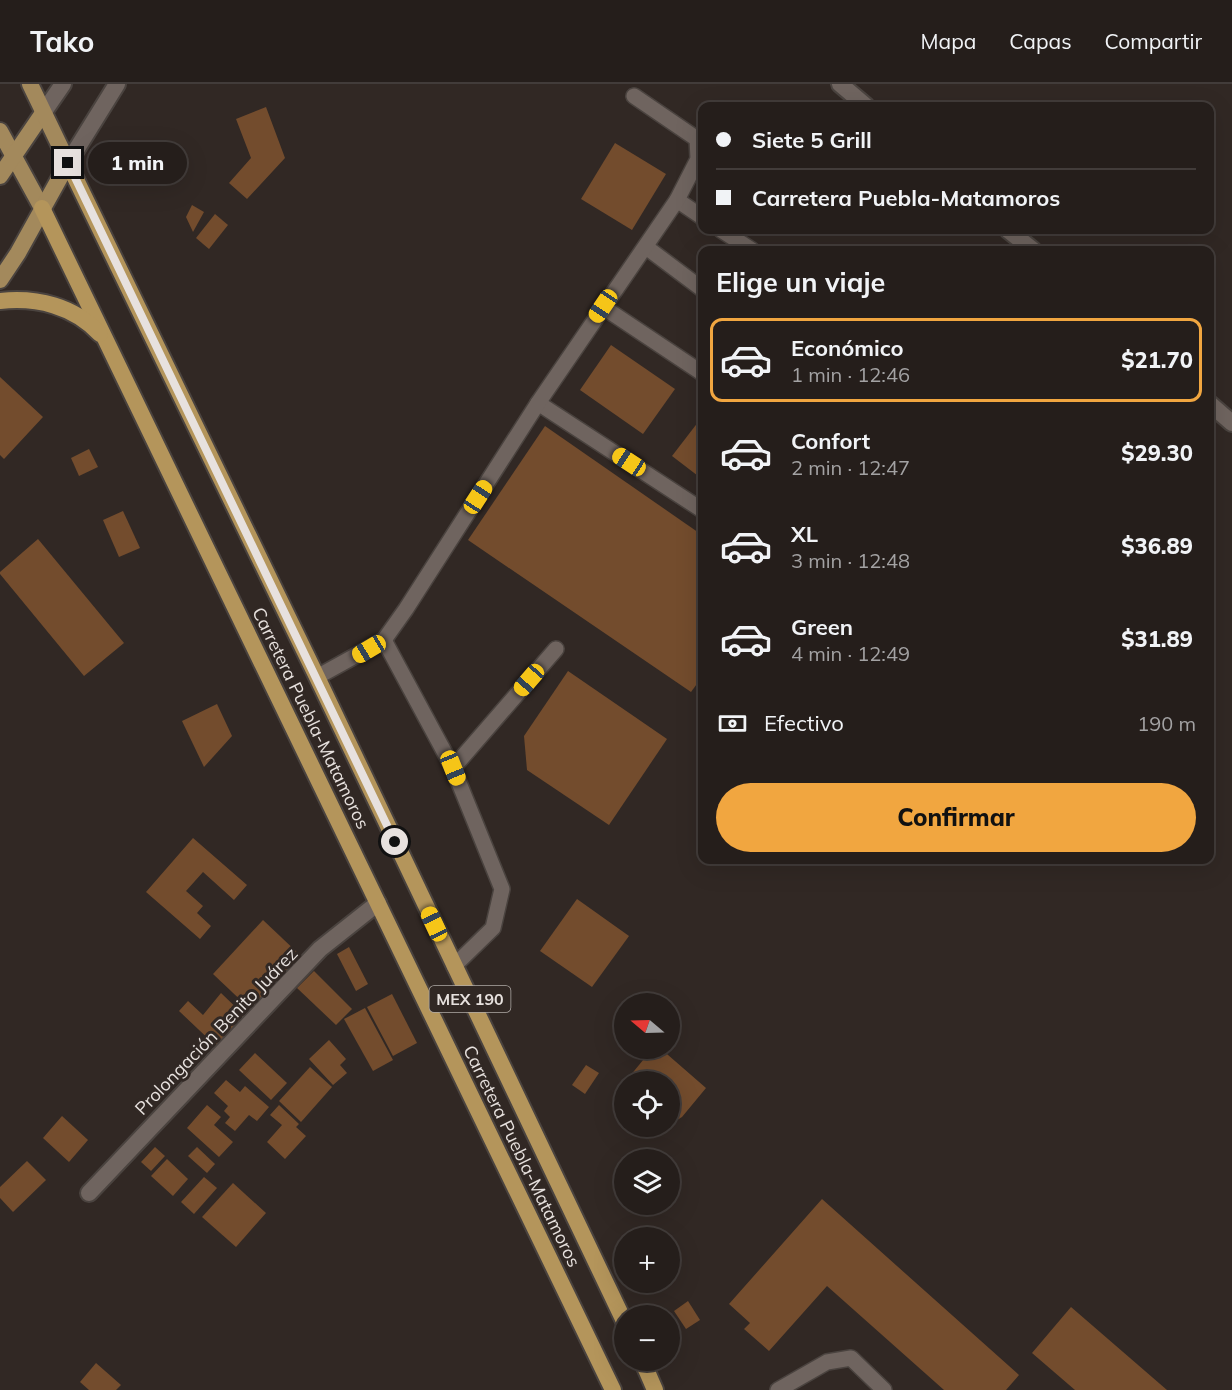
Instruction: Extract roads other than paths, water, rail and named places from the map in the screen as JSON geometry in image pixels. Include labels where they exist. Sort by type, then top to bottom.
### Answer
[{"type":"highway","name":"Carretera Puebla-Matamoros","points":[[68,163],[317,677],[616,1305]]},
{"type":"highway","name":"Carretera Puebla-Matamoros","points":[[42,208],[613,1390]]},
{"type":"highway","points":[[0,301],[31,300],[65,309],[95,329],[107,342]]},
{"type":"highway","points":[[646,1371],[654,1390]]},
{"type":"main road","name":"Carretera Puebla-Matamoros","points":[[30,84],[68,163]]},
{"type":"main road","points":[[0,176],[43,113]]},
{"type":"main road","name":"Carretera Puebla-Matamoros","points":[[0,131],[42,208]]},
{"type":"main road","points":[[0,280],[18,253],[68,163]]},
{"type":"street","points":[[43,113],[63,84]]},
{"type":"street","points":[[68,163],[117,84]]},
{"type":"street","points":[[840,84],[861,102]]},
{"type":"street","points":[[1013,234],[1028,246]]},
{"type":"street","points":[[1214,407],[1232,423]]},
{"type":"street","name":"Prolongación Benito Juárez","points":[[89,1193],[320,949],[378,903]]},
{"type":"lane","points":[[317,677],[384,640],[538,403],[677,200],[698,159],[698,140],[634,96]]},
{"type":"lane","points":[[677,200],[698,214]]},
{"type":"lane","points":[[727,234],[746,246]]},
{"type":"lane","points":[[646,248],[698,285]]},
{"type":"lane","points":[[603,306],[698,370]]},
{"type":"lane","points":[[538,403],[698,507]]},
{"type":"lane","points":[[384,640],[453,768],[502,889],[493,928],[454,966]]},
{"type":"lane","points":[[453,768],[556,649]]},
{"type":"lane","points":[[778,1390],[827,1362],[851,1358],[884,1390]]}]
